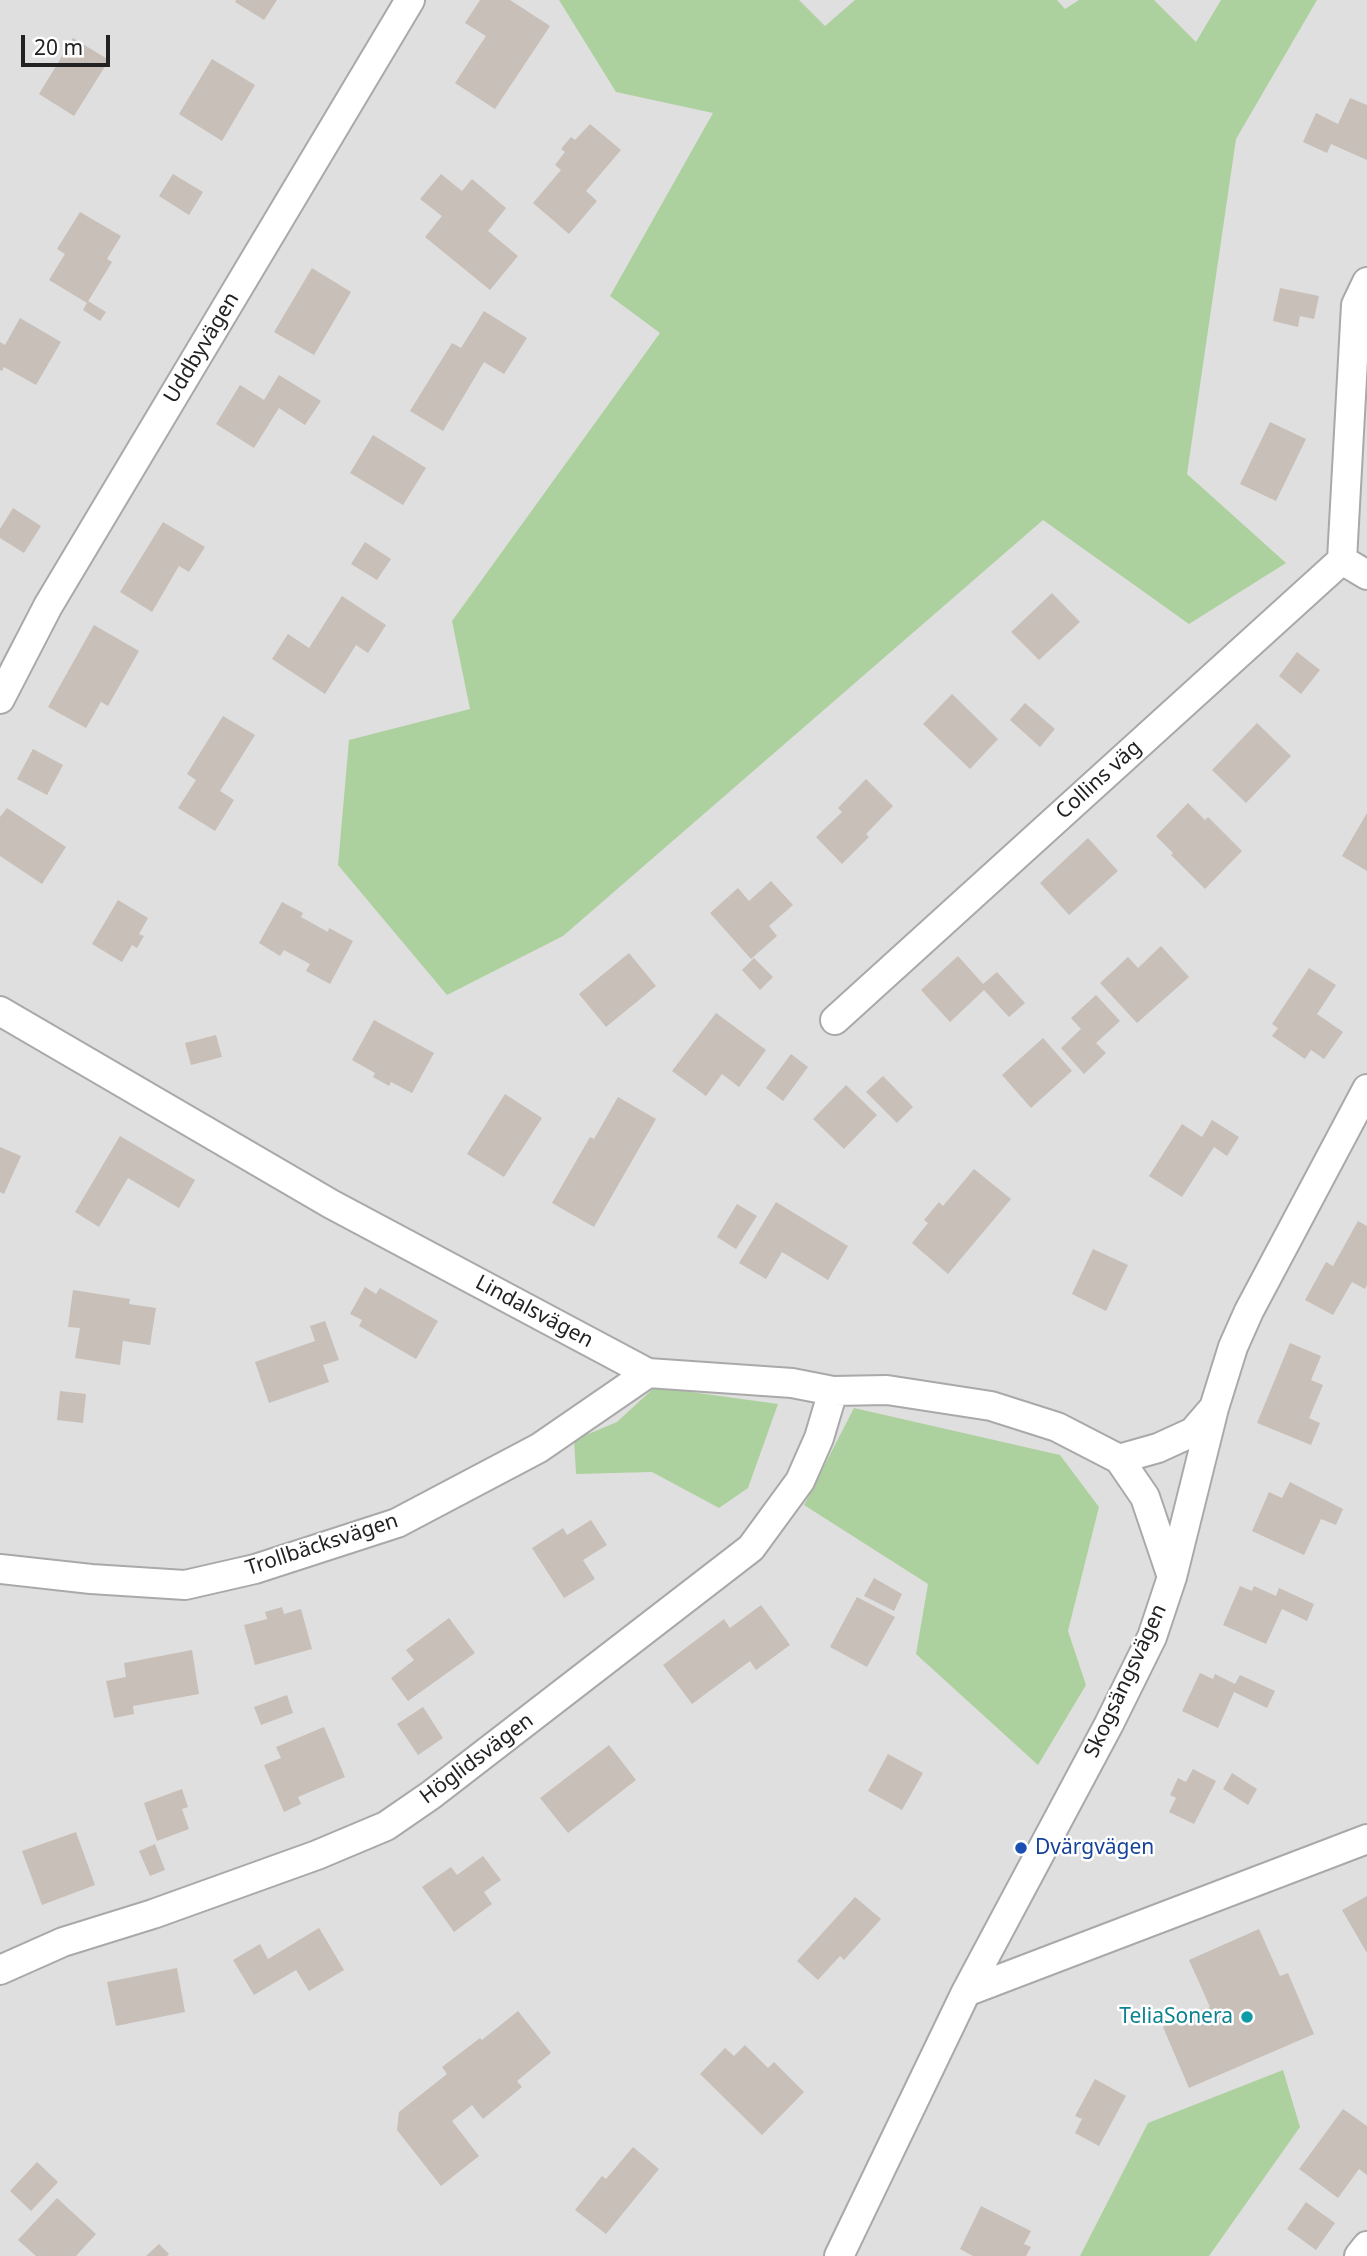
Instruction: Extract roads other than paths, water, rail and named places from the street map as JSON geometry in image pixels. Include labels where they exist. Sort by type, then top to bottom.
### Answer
[{"type":"street","name":"Uddbyvägen","points":[[0,699],[48,606],[410,0]]},
{"type":"street","points":[[1367,282],[1356,305],[1342,561],[1367,575]]},
{"type":"street","name":"Collins väg","points":[[835,1020],[1342,561]]},
{"type":"street","name":"Lindalsvägen","points":[[0,1011],[331,1204],[648,1373],[792,1383],[833,1391],[887,1390],[991,1406],[1057,1427],[1119,1459],[1145,1497],[1172,1577]]},
{"type":"street","name":"Skogsängsvägen","points":[[839,2256],[966,1992],[1109,1724],[1152,1637],[1172,1577],[1214,1408],[1233,1347],[1249,1311],[1367,1089]]},
{"type":"street","name":"Trollbäcksvägen","points":[[0,1569],[91,1579],[185,1585],[255,1569],[397,1523],[539,1448],[648,1373]]},
{"type":"street","name":"Höglidsvägen","points":[[0,1970],[63,1942],[153,1914],[317,1855],[386,1826],[751,1548],[800,1481],[819,1438],[833,1391]]},
{"type":"street","points":[[1119,1459],[1157,1448],[1193,1432],[1214,1408]]},
{"type":"street","points":[[966,1992],[1367,1839]]},
{"type":"street","points":[[1359,2256],[1367,2246]]},
{"type":"place","name":"Dvärgvägen","points":[[1021,1848]]},
{"type":"place","name":"TeliaSonera","points":[[1247,2017]]}]
